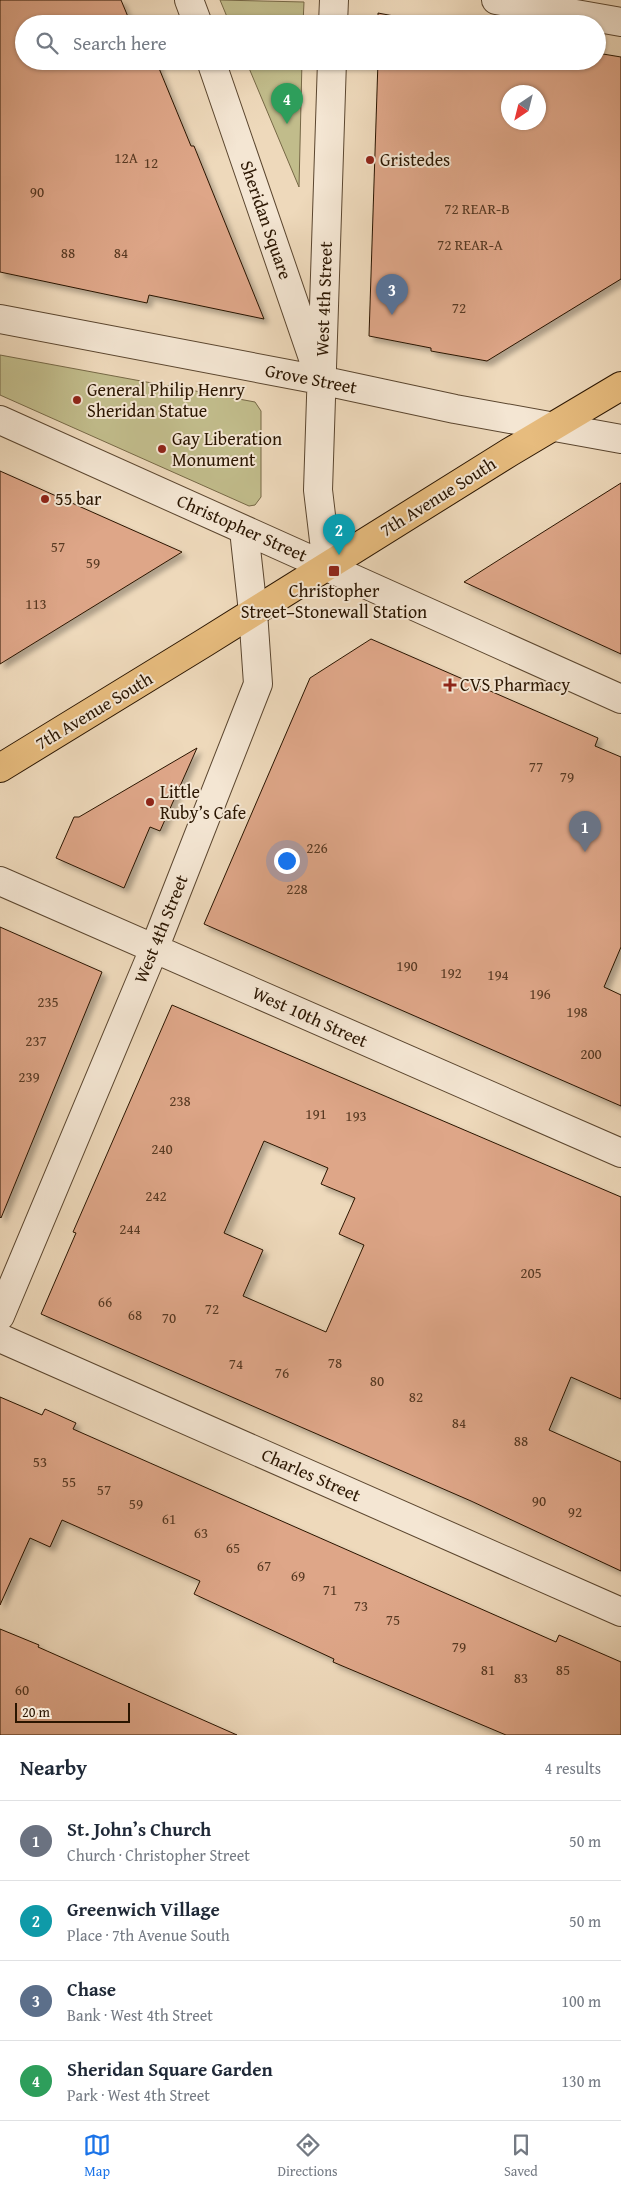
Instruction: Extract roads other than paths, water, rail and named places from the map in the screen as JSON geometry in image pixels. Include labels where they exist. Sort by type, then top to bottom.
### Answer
[{"type":"main road","name":"7th Avenue South","points":[[0,768],[621,386]]},
{"type":"street","points":[[189,0],[195,15]]},
{"type":"street","points":[[333,15],[334,0]]},
{"type":"street","points":[[496,0],[581,15]]},
{"type":"street","points":[[606,19],[621,22]]},
{"type":"street","name":"Sheridan Square","points":[[214,70],[320,380]]},
{"type":"street","name":"West 4th Street","points":[[327,566],[318,490],[320,380],[324,341],[332,70]]},
{"type":"street","name":"Grove Street","points":[[0,319],[320,380],[455,409],[621,439]]},
{"type":"street","name":"Christopher Street","points":[[0,420],[621,699]]},
{"type":"street","name":"West 4th Street","points":[[0,1316],[154,949],[258,684],[253,612],[244,530]]},
{"type":"street","name":"West 10th Street","points":[[0,881],[621,1153]]},
{"type":"street","name":"Charles Street","points":[[0,1338],[621,1612]]},
{"type":"place","name":"Sheridan Square Garden","points":[[287,124]]},
{"type":"place","name":"Gristedes","points":[[370,160]]},
{"type":"place","name":"Chase","points":[[392,315]]},
{"type":"place","name":"General Philip Henry Sheridan Statue","points":[[77,400]]},
{"type":"place","name":"Gay Liberation Monument","points":[[162,449]]},
{"type":"place","name":"55 bar","points":[[45,499]]},
{"type":"place","name":"Greenwich Village","points":[[339,555]]},
{"type":"place","name":"Christopher Street–Stonewall Station","points":[[334,571]]},
{"type":"place","name":"CVS Pharmacy","points":[[450,685]]},
{"type":"place","name":"Little Ruby’s Cafe","points":[[150,802]]},
{"type":"place","name":"St. John’s Church","points":[[585,852]]}]
